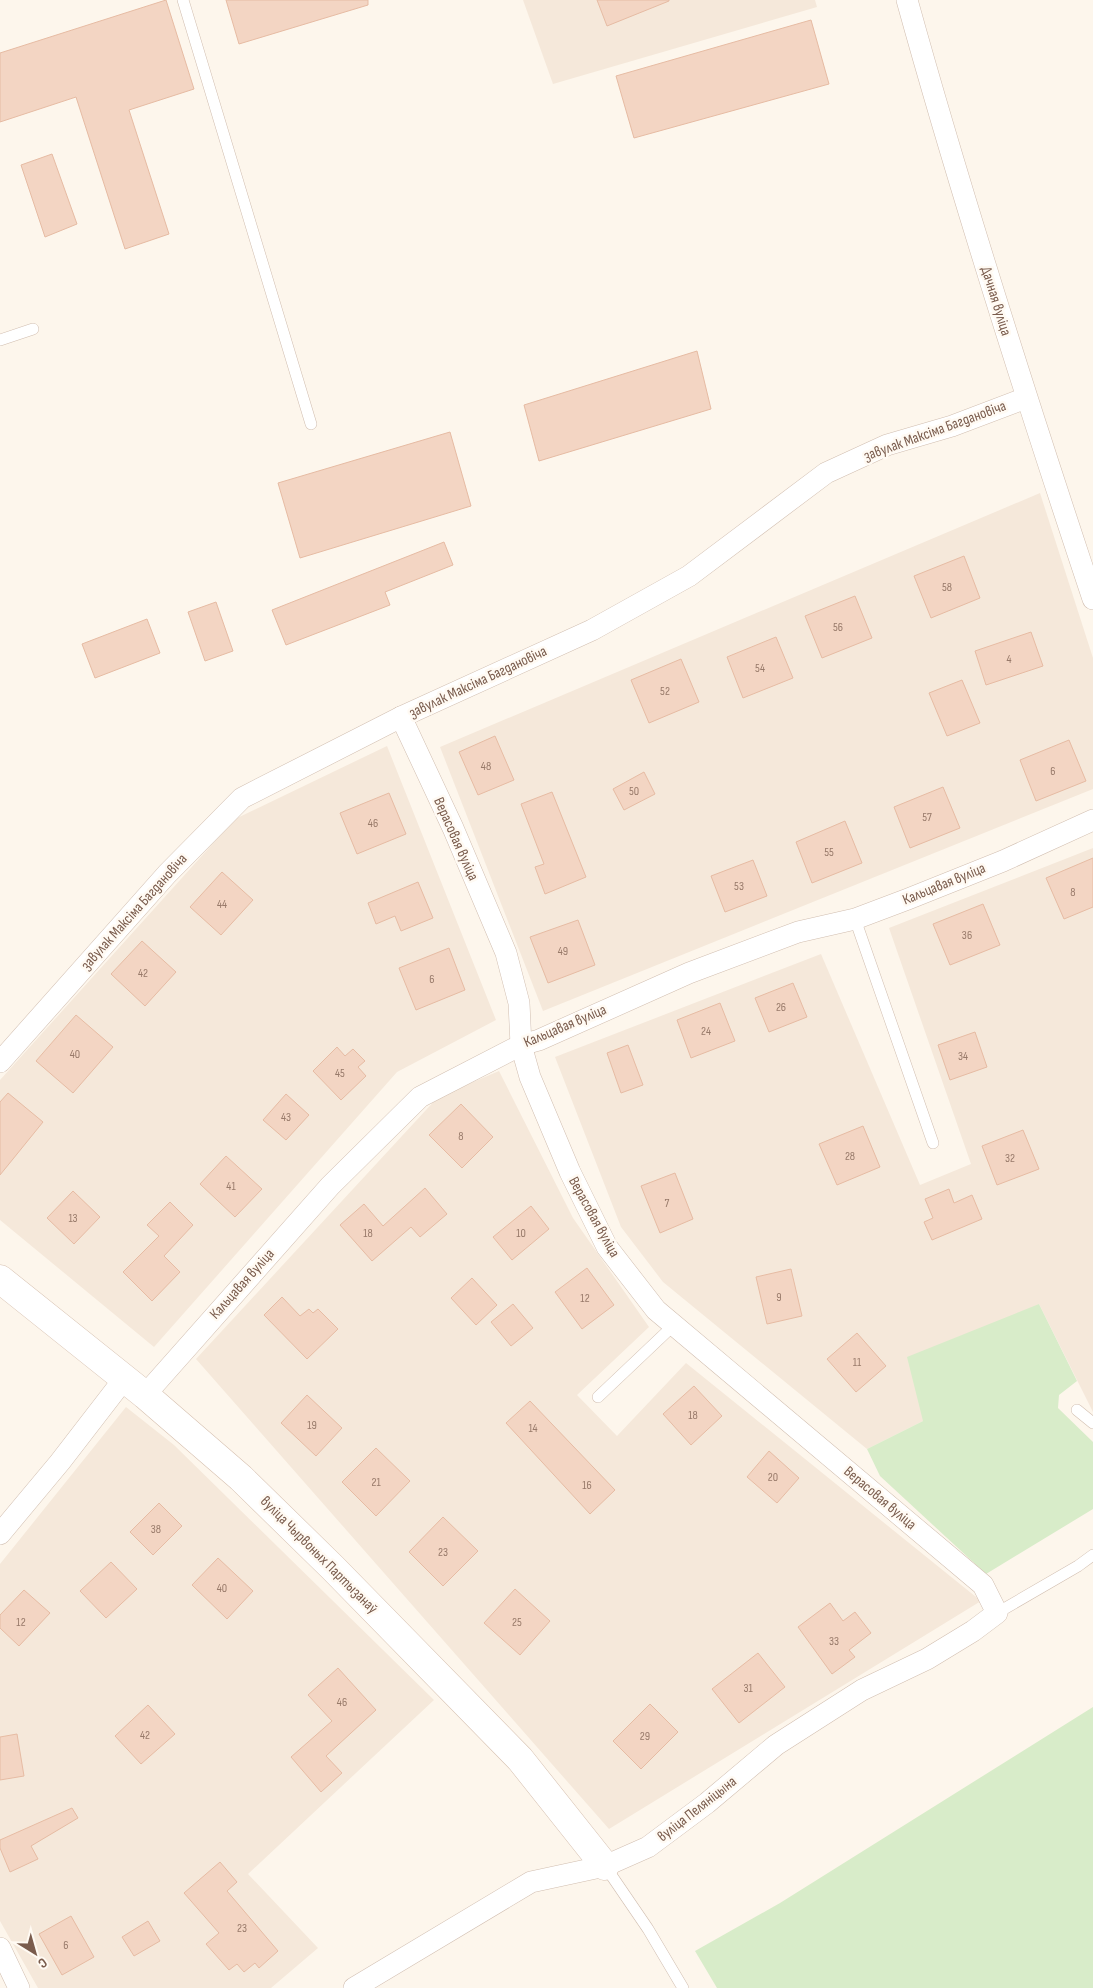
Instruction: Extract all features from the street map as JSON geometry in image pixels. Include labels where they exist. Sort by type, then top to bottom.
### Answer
[{"type":"street","name":"Дачная вуліца","points":[[907,0],[950,156],[1026,398],[1093,599]]},
{"type":"street","name":"завулак Максіма Багдановіча","points":[[0,1062],[167,874],[242,798],[401,717],[592,630],[690,576],[826,473],[887,445],[952,426],[1026,398]]},
{"type":"street","name":"Верасовая вуліца","points":[[401,717],[453,828],[506,953],[519,1003],[521,1044],[530,1077],[570,1172],[607,1247],[656,1310],[675,1324],[983,1585],[997,1613]]},
{"type":"street","name":"Кальцавая вуліца","points":[[145,1395],[330,1186],[420,1097],[521,1044],[539,1040],[689,972],[798,932],[855,919],[1003,861],[1093,820]]},
{"type":"street","name":"вуліца Чырвоных Партызанаў","points":[[0,1279],[145,1395],[241,1478],[347,1582],[520,1760],[605,1866]]},
{"type":"street","points":[[0,1534],[60,1462],[124,1379]]},
{"type":"street","name":"вуліца Пеляніцына","points":[[354,1988],[531,1882],[605,1866],[648,1847],[707,1803],[776,1746],[862,1690],[926,1659],[973,1632],[997,1613]]},
{"type":"street","points":[[0,1948],[18,1988]]},
{"type":"lane","points":[[183,0],[311,424]]},
{"type":"lane","points":[[0,340],[33,329]]},
{"type":"lane","points":[[855,919],[933,1143]]},
{"type":"lane","points":[[598,1397],[675,1324]]},
{"type":"lane","points":[[1077,1410],[1093,1423]]},
{"type":"lane","points":[[997,1613],[1078,1566],[1093,1555]]},
{"type":"lane","points":[[605,1866],[648,1929],[683,1988]]},
{"type":"shaded area","points":[[523,0],[815,0],[817,7],[553,84]]},
{"type":"shaded area","points":[[1040,493],[1093,658],[1093,789],[543,1011],[440,747]]},
{"type":"shaded area","points":[[387,746],[496,1020],[397,1072],[154,1347],[0,1220],[0,1080],[235,819]]},
{"type":"shaded area","points":[[1093,848],[1093,1412],[1039,1304],[923,1421],[867,1449],[663,1282],[621,1227],[555,1057],[821,954],[920,1185],[971,1164],[889,928]]},
{"type":"shaded area","points":[[499,1071],[573,1218],[649,1327],[577,1395],[617,1436],[686,1363],[981,1601],[609,1829],[196,1359],[438,1097]]},
{"type":"shaded area","points":[[126,1407],[174,1445],[434,1700],[248,1874],[318,1948],[271,1988],[38,1988],[0,1921],[0,1564]]},
{"type":"green space","points":[[1039,1304],[1077,1381],[1059,1395],[1058,1408],[1093,1442],[1093,1509],[986,1574],[880,1476],[867,1449],[923,1421],[907,1357]]},
{"type":"green space","points":[[1093,1707],[1093,1988],[717,1988],[695,1951],[780,1903]]},
{"type":"building","points":[[166,0],[194,89],[129,110],[169,234],[125,249],[76,97],[0,122],[0,53]]},
{"type":"building","points":[[226,0],[368,0],[368,5],[239,44]]},
{"type":"building","points":[[597,0],[669,0],[669,1],[607,26]]},
{"type":"building","points":[[811,20],[829,84],[634,138],[616,76]]},
{"type":"building","points":[[52,154],[77,224],[45,237],[21,165]]},
{"type":"building","points":[[697,351],[711,409],[539,461],[524,405]]},
{"type":"building","points":[[450,432],[471,506],[300,558],[278,483]]},
{"type":"building","points":[[444,542],[453,565],[385,592],[390,605],[286,645],[272,610]]},
{"type":"building","points":[[964,556],[980,598],[931,618],[914,576]]},
{"type":"building","points":[[855,596],[872,638],[822,658],[805,616]]},
{"type":"building","points":[[216,602],[233,651],[205,661],[188,612]]},
{"type":"building","points":[[147,619],[160,653],[95,678],[82,644]]},
{"type":"building","points":[[1031,632],[1043,666],[986,685],[975,651]]},
{"type":"building","points":[[776,637],[793,678],[743,698],[727,657]]},
{"type":"building","points":[[681,659],[699,702],[649,723],[631,680]]},
{"type":"building","points":[[962,680],[980,723],[947,736],[929,693]]},
{"type":"building","points":[[495,736],[514,780],[478,795],[459,752]]},
{"type":"building","points":[[1069,740],[1086,781],[1036,801],[1020,760]]},
{"type":"building","points":[[644,772],[655,794],[624,810],[613,789]]},
{"type":"building","points":[[943,787],[960,828],[910,848],[894,807]]},
{"type":"building","points":[[552,792],[586,877],[545,894],[535,867],[544,864],[521,804]]},
{"type":"building","points":[[389,793],[406,834],[357,854],[340,813]]},
{"type":"building","points":[[845,821],[862,863],[812,883],[796,842]]},
{"type":"building","points":[[1093,858],[1093,907],[1064,919],[1046,878]]},
{"type":"building","points":[[753,860],[767,896],[725,912],[711,876]]},
{"type":"building","points":[[222,872],[253,900],[221,935],[190,907]]},
{"type":"building","points":[[418,882],[433,918],[401,931],[395,916],[376,924],[368,903]]},
{"type":"building","points":[[983,904],[1000,945],[950,965],[933,924]]},
{"type":"building","points":[[578,920],[595,965],[548,983],[530,937]]},
{"type":"building","points":[[142,941],[176,972],[145,1006],[111,974]]},
{"type":"building","points":[[449,948],[465,990],[416,1010],[399,968]]},
{"type":"building","points":[[793,983],[807,1017],[769,1032],[755,998]]},
{"type":"building","points":[[720,1003],[735,1041],[691,1058],[677,1020]]},
{"type":"building","points":[[76,1015],[113,1047],[73,1093],[36,1061]]},
{"type":"building","points":[[975,1032],[987,1067],[950,1080],[938,1045]]},
{"type":"building","points":[[628,1045],[643,1085],[621,1093],[607,1053]]},
{"type":"building","points":[[337,1047],[345,1056],[353,1049],[365,1061],[358,1067],[366,1076],[341,1100],[313,1071]]},
{"type":"building","points":[[8,1093],[43,1122],[0,1175],[0,1102]]},
{"type":"building","points":[[286,1094],[309,1115],[286,1140],[263,1120]]},
{"type":"building","points":[[461,1104],[493,1137],[462,1168],[429,1135]]},
{"type":"building","points":[[863,1126],[880,1167],[837,1185],[819,1144]]},
{"type":"building","points":[[1023,1130],[1039,1169],[997,1185],[982,1146]]},
{"type":"building","points":[[226,1156],[262,1189],[235,1217],[200,1184]]},
{"type":"building","points":[[675,1173],[693,1219],[660,1233],[641,1186]]},
{"type":"building","points":[[425,1188],[447,1214],[420,1237],[411,1227],[372,1261],[340,1225],[364,1204],[383,1226]]},
{"type":"building","points":[[949,1189],[954,1203],[972,1195],[982,1219],[932,1240],[924,1222],[933,1218],[925,1199]]},
{"type":"building","points":[[73,1191],[100,1217],[74,1244],[47,1218]]},
{"type":"building","points":[[170,1202],[193,1225],[164,1256],[180,1272],[152,1301],[123,1272],[159,1236],[147,1225]]},
{"type":"building","points":[[531,1206],[549,1229],[512,1260],[493,1237]]},
{"type":"building","points":[[587,1268],[614,1305],[582,1329],[555,1292]]},
{"type":"building","points":[[791,1269],[802,1316],[767,1324],[756,1277]]},
{"type":"building","points":[[472,1278],[497,1305],[476,1325],[451,1298]]},
{"type":"building","points":[[282,1297],[300,1316],[309,1309],[313,1313],[318,1309],[338,1329],[307,1359],[264,1315]]},
{"type":"building","points":[[513,1304],[533,1328],[511,1346],[491,1322]]},
{"type":"building","points":[[857,1333],[886,1366],[856,1392],[827,1359]]},
{"type":"building","points":[[694,1386],[722,1416],[691,1445],[663,1414]]},
{"type":"building","points":[[307,1395],[342,1428],[316,1456],[281,1423]]},
{"type":"building","points":[[530,1401],[615,1490],[590,1514],[506,1423]]},
{"type":"building","points":[[376,1448],[410,1481],[376,1516],[342,1482]]},
{"type":"building","points":[[769,1451],[799,1478],[777,1503],[747,1477]]},
{"type":"building","points":[[159,1503],[182,1526],[153,1555],[130,1532]]},
{"type":"building","points":[[443,1517],[478,1551],[443,1586],[409,1552]]},
{"type":"building","points":[[218,1558],[253,1591],[227,1619],[192,1585]]},
{"type":"building","points":[[111,1562],[137,1589],[106,1618],[80,1591]]},
{"type":"building","points":[[515,1589],[550,1621],[520,1655],[484,1623]]},
{"type":"building","points":[[24,1590],[50,1613],[19,1646],[0,1628],[0,1615]]},
{"type":"building","points":[[830,1603],[843,1621],[855,1612],[871,1633],[849,1650],[855,1657],[832,1674],[798,1627]]},
{"type":"building","points":[[758,1653],[785,1687],[739,1723],[712,1689]]},
{"type":"building","points":[[338,1668],[376,1710],[326,1756],[342,1773],[321,1792],[291,1757],[332,1721],[308,1695]]},
{"type":"building","points":[[650,1704],[678,1732],[641,1769],[613,1741]]},
{"type":"building","points":[[148,1705],[175,1734],[141,1764],[115,1736]]},
{"type":"building","points":[[17,1734],[24,1776],[0,1780],[0,1737]]},
{"type":"building","points":[[72,1808],[78,1818],[31,1846],[38,1859],[10,1872],[0,1848],[0,1840]]},
{"type":"building","points":[[220,1862],[237,1882],[227,1891],[278,1951],[259,1968],[255,1963],[244,1972],[237,1964],[229,1970],[206,1944],[219,1933],[184,1893]]},
{"type":"building","points":[[71,1916],[94,1957],[62,1975],[39,1934]]},
{"type":"building","points":[[148,1921],[160,1941],[134,1956],[122,1937]]}]
